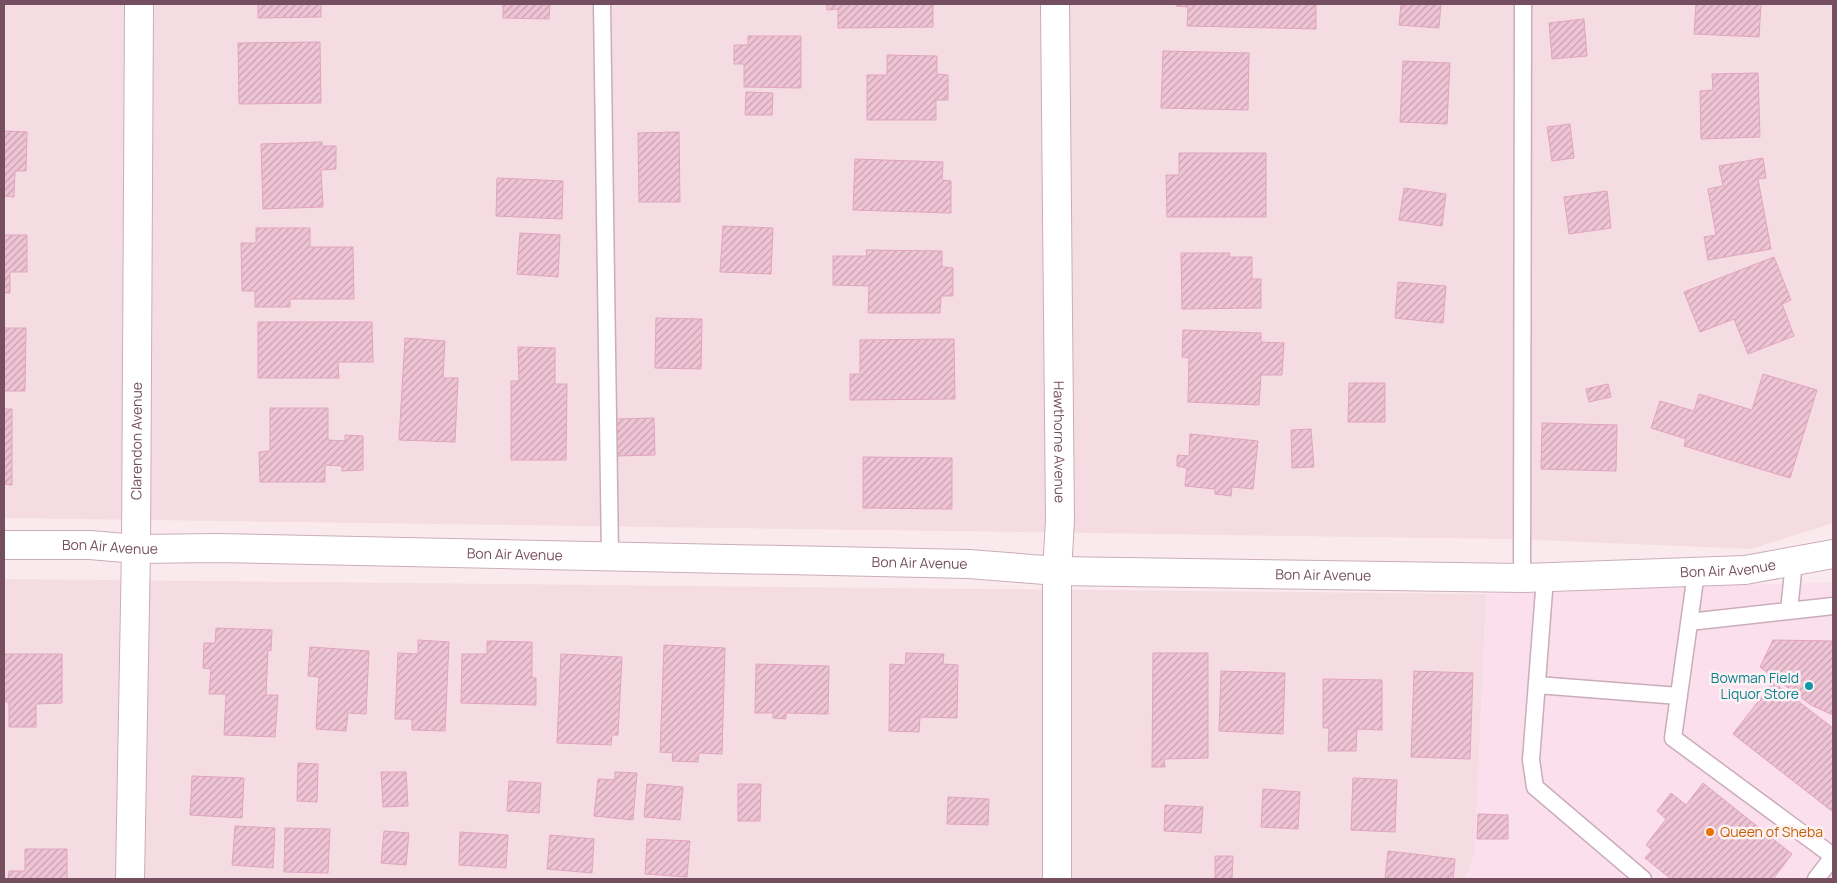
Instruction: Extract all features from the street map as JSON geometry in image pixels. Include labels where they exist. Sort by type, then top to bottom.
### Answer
[{"type":"street","name":"Clarendon Avenue","points":[[130,879],[136,549],[139,4]]},
{"type":"street","name":"Hawthorne Avenue","points":[[1055,4],[1060,511],[1057,571],[1057,879]]},
{"type":"street","name":"Bon Air Avenue","points":[[4,545],[90,545],[136,549],[217,548],[969,564],[1057,571],[1534,578],[1745,570],[1833,554]]},
{"type":"lane","points":[[602,4],[610,556]]},
{"type":"lane","points":[[1523,4],[1537,684],[1531,760],[1535,787],[1643,879]]},
{"type":"lane","points":[[1789,611],[1794,562]]},
{"type":"lane","points":[[1696,573],[1673,738],[1833,856],[1816,879]]},
{"type":"lane","points":[[1689,622],[1833,606]]},
{"type":"lane","points":[[1537,684],[1679,696]]},
{"type":"shaded area","points":[[4,4],[1833,4],[1833,523],[1751,549],[1512,539],[4,518]]},
{"type":"shaded area","points":[[4,579],[1486,594],[1475,853],[1465,879],[4,879]]},
{"type":"shaded area","points":[[1833,582],[1833,879],[1465,879],[1475,853],[1486,594]]},
{"type":"building","points":[[258,4],[321,4],[321,17],[258,18]]},
{"type":"building","points":[[503,4],[550,4],[549,19],[503,18]]},
{"type":"building","points":[[827,4],[933,4],[933,27],[838,28],[838,9],[827,10]]},
{"type":"building","points":[[1176,4],[1316,4],[1316,29],[1187,26],[1188,7],[1176,6]]},
{"type":"building","points":[[1401,4],[1441,4],[1439,28],[1399,25]]},
{"type":"building","points":[[1696,4],[1761,4],[1759,37],[1694,34]]},
{"type":"building","points":[[1584,19],[1587,56],[1552,59],[1549,23]]},
{"type":"building","points":[[748,36],[801,36],[801,88],[744,87],[744,64],[734,64],[734,45],[748,45]]},
{"type":"building","points":[[320,42],[321,103],[239,104],[238,43]]},
{"type":"building","points":[[1163,51],[1249,53],[1248,110],[1161,108]]},
{"type":"building","points":[[887,55],[937,56],[937,74],[948,75],[948,100],[936,100],[936,120],[867,120],[867,75],[887,75]]},
{"type":"building","points":[[1403,61],[1450,63],[1447,124],[1400,122]]},
{"type":"building","points":[[1758,73],[1760,137],[1701,139],[1700,91],[1713,90],[1712,74]]},
{"type":"building","points":[[746,92],[773,93],[772,115],[745,115]]},
{"type":"building","points":[[1570,124],[1574,158],[1552,161],[1547,127]]},
{"type":"building","points":[[4,131],[27,132],[26,171],[15,171],[14,197],[4,196]]},
{"type":"building","points":[[679,132],[680,202],[639,202],[638,133]]},
{"type":"building","points":[[322,142],[322,146],[336,146],[336,169],[321,170],[323,207],[263,209],[261,144]]},
{"type":"building","points":[[1179,153],[1266,153],[1266,217],[1167,217],[1166,175],[1179,175]]},
{"type":"building","points":[[1763,158],[1766,178],[1758,179],[1771,249],[1708,260],[1704,237],[1716,235],[1708,189],[1723,186],[1719,166]]},
{"type":"building","points":[[855,159],[943,162],[942,180],[951,181],[951,213],[853,210]]},
{"type":"building","points":[[497,178],[563,181],[562,219],[496,216]]},
{"type":"building","points":[[1404,188],[1446,194],[1442,226],[1399,220]]},
{"type":"building","points":[[1607,191],[1611,228],[1569,234],[1564,197]]},
{"type":"building","points":[[723,226],[773,228],[771,274],[720,272]]},
{"type":"building","points":[[256,228],[310,228],[310,247],[353,247],[354,299],[290,299],[290,307],[255,307],[255,291],[242,291],[241,243],[256,243]]},
{"type":"building","points":[[520,233],[560,235],[558,277],[517,274]]},
{"type":"building","points":[[4,235],[27,235],[27,272],[10,272],[10,293],[4,293]]},
{"type":"building","points":[[866,250],[942,251],[942,267],[953,268],[953,296],[941,296],[940,313],[868,313],[869,286],[833,285],[833,256],[867,256]]},
{"type":"building","points":[[1181,253],[1230,253],[1229,257],[1252,257],[1252,279],[1261,279],[1261,308],[1182,309]]},
{"type":"building","points":[[1774,257],[1791,300],[1782,304],[1794,336],[1748,354],[1734,319],[1700,332],[1684,292]]},
{"type":"building","points":[[1398,282],[1446,286],[1443,323],[1395,318]]},
{"type":"building","points":[[656,318],[702,319],[701,369],[655,368]]},
{"type":"building","points":[[258,322],[372,322],[373,362],[338,362],[339,378],[258,378]]},
{"type":"building","points":[[4,328],[26,328],[25,391],[4,391]]},
{"type":"building","points":[[1183,330],[1261,333],[1261,342],[1284,343],[1282,375],[1261,375],[1259,405],[1188,402],[1189,358],[1182,357]]},
{"type":"building","points":[[405,338],[445,341],[443,378],[458,378],[455,442],[399,440]]},
{"type":"building","points":[[954,339],[955,399],[850,400],[850,374],[860,374],[860,340]]},
{"type":"building","points":[[518,347],[555,348],[555,384],[567,384],[566,460],[511,460],[511,381],[519,381]]},
{"type":"building","points":[[1763,374],[1817,390],[1790,478],[1684,446],[1686,439],[1651,428],[1660,401],[1694,411],[1699,394],[1752,410]]},
{"type":"building","points":[[1349,383],[1385,383],[1385,422],[1348,422]]},
{"type":"building","points":[[1608,384],[1611,397],[1589,402],[1586,389]]},
{"type":"building","points":[[270,408],[328,408],[328,440],[345,441],[345,435],[363,436],[363,470],[342,471],[342,466],[325,465],[325,482],[260,482],[259,452],[270,451]]},
{"type":"building","points":[[4,409],[12,409],[12,485],[4,484]]},
{"type":"building","points":[[654,418],[655,455],[617,456],[615,419]]},
{"type":"building","points":[[1542,423],[1617,425],[1616,471],[1541,469]]},
{"type":"building","points":[[1311,429],[1314,467],[1292,468],[1291,430]]},
{"type":"building","points":[[1190,434],[1258,441],[1253,489],[1232,487],[1231,496],[1215,494],[1215,489],[1185,486],[1187,468],[1177,466],[1177,458],[1178,455],[1189,456]]},
{"type":"building","points":[[863,457],[952,458],[952,509],[863,508]]},
{"type":"building","points":[[216,628],[272,630],[271,651],[268,650],[266,695],[278,695],[275,737],[224,735],[226,694],[209,694],[211,669],[203,668],[204,643],[215,643]]},
{"type":"building","points":[[418,640],[449,642],[445,731],[412,730],[412,719],[395,719],[398,653],[418,654]]},
{"type":"building","name":"Bowman Field Liquor Store","points":[[1773,640],[1833,641],[1833,715],[1811,705],[1760,667]]},
{"type":"building","points":[[487,641],[532,642],[532,678],[536,678],[536,705],[461,703],[462,654],[487,654]]},
{"type":"building","points":[[664,645],[725,648],[722,754],[699,753],[698,762],[672,761],[673,753],[660,752]]},
{"type":"building","points":[[310,647],[369,651],[366,714],[348,713],[346,731],[316,729],[319,677],[308,676]]},
{"type":"building","points":[[906,653],[944,654],[943,664],[958,665],[957,718],[920,717],[919,732],[889,731],[890,664],[905,665]]},
{"type":"building","points":[[1153,653],[1208,653],[1208,758],[1164,759],[1165,767],[1152,767]]},
{"type":"building","points":[[4,654],[62,654],[62,703],[36,704],[36,727],[9,727],[9,702],[4,702]]},
{"type":"building","points":[[561,654],[622,657],[618,735],[612,735],[611,745],[557,743]]},
{"type":"building","points":[[756,664],[829,666],[828,714],[786,713],[786,719],[773,718],[773,713],[755,713]]},
{"type":"building","points":[[1221,671],[1285,673],[1283,734],[1219,731]]},
{"type":"building","points":[[1414,671],[1473,673],[1470,759],[1411,757]]},
{"type":"building","points":[[1323,679],[1382,680],[1382,730],[1357,729],[1356,751],[1328,751],[1329,728],[1323,728]]},
{"type":"building","points":[[1773,682],[1833,728],[1833,812],[1733,734]]},
{"type":"building","points":[[298,763],[318,764],[317,802],[297,801]]},
{"type":"building","points":[[381,772],[406,772],[408,806],[383,807]]},
{"type":"building","points":[[615,772],[637,773],[633,820],[594,816],[598,779],[615,780]]},
{"type":"building","points":[[192,776],[244,778],[242,818],[190,815]]},
{"type":"building","points":[[1353,778],[1397,780],[1395,832],[1351,830]]},
{"type":"building","points":[[509,781],[541,783],[539,813],[507,811]]},
{"type":"building","name":"Queen of Sheba","points":[[1703,783],[1792,854],[1773,879],[1671,879],[1645,858],[1652,850],[1646,845],[1666,819],[1657,811],[1671,793],[1686,805]]},
{"type":"building","points":[[647,784],[683,787],[680,820],[644,817]]},
{"type":"building","points":[[738,784],[761,784],[760,821],[738,821]]},
{"type":"building","points":[[1263,789],[1300,792],[1298,829],[1261,827]]},
{"type":"building","points":[[948,797],[989,799],[988,825],[947,824]]},
{"type":"building","points":[[1165,805],[1203,807],[1201,833],[1164,831]]},
{"type":"building","points":[[1478,814],[1508,815],[1508,839],[1477,839]]},
{"type":"building","points":[[235,826],[275,828],[273,868],[232,865]]},
{"type":"building","points":[[285,828],[330,829],[328,873],[284,872]]},
{"type":"building","points":[[384,831],[409,833],[406,865],[381,863]]},
{"type":"building","points":[[460,832],[508,835],[506,868],[459,865]]},
{"type":"building","points":[[550,835],[594,839],[592,873],[547,869]]},
{"type":"building","points":[[647,839],[690,841],[687,877],[645,874]]},
{"type":"building","points":[[25,849],[67,849],[67,879],[8,879],[9,871],[25,871]]},
{"type":"building","points":[[1388,851],[1455,859],[1453,879],[1385,879]]},
{"type":"building","points":[[1215,856],[1233,856],[1232,879],[1215,879]]},
{"type":"place","name":"Bowman Field Liquor Store","points":[[1809,686]]},
{"type":"place","name":"Queen of Sheba","points":[[1710,832]]}]
